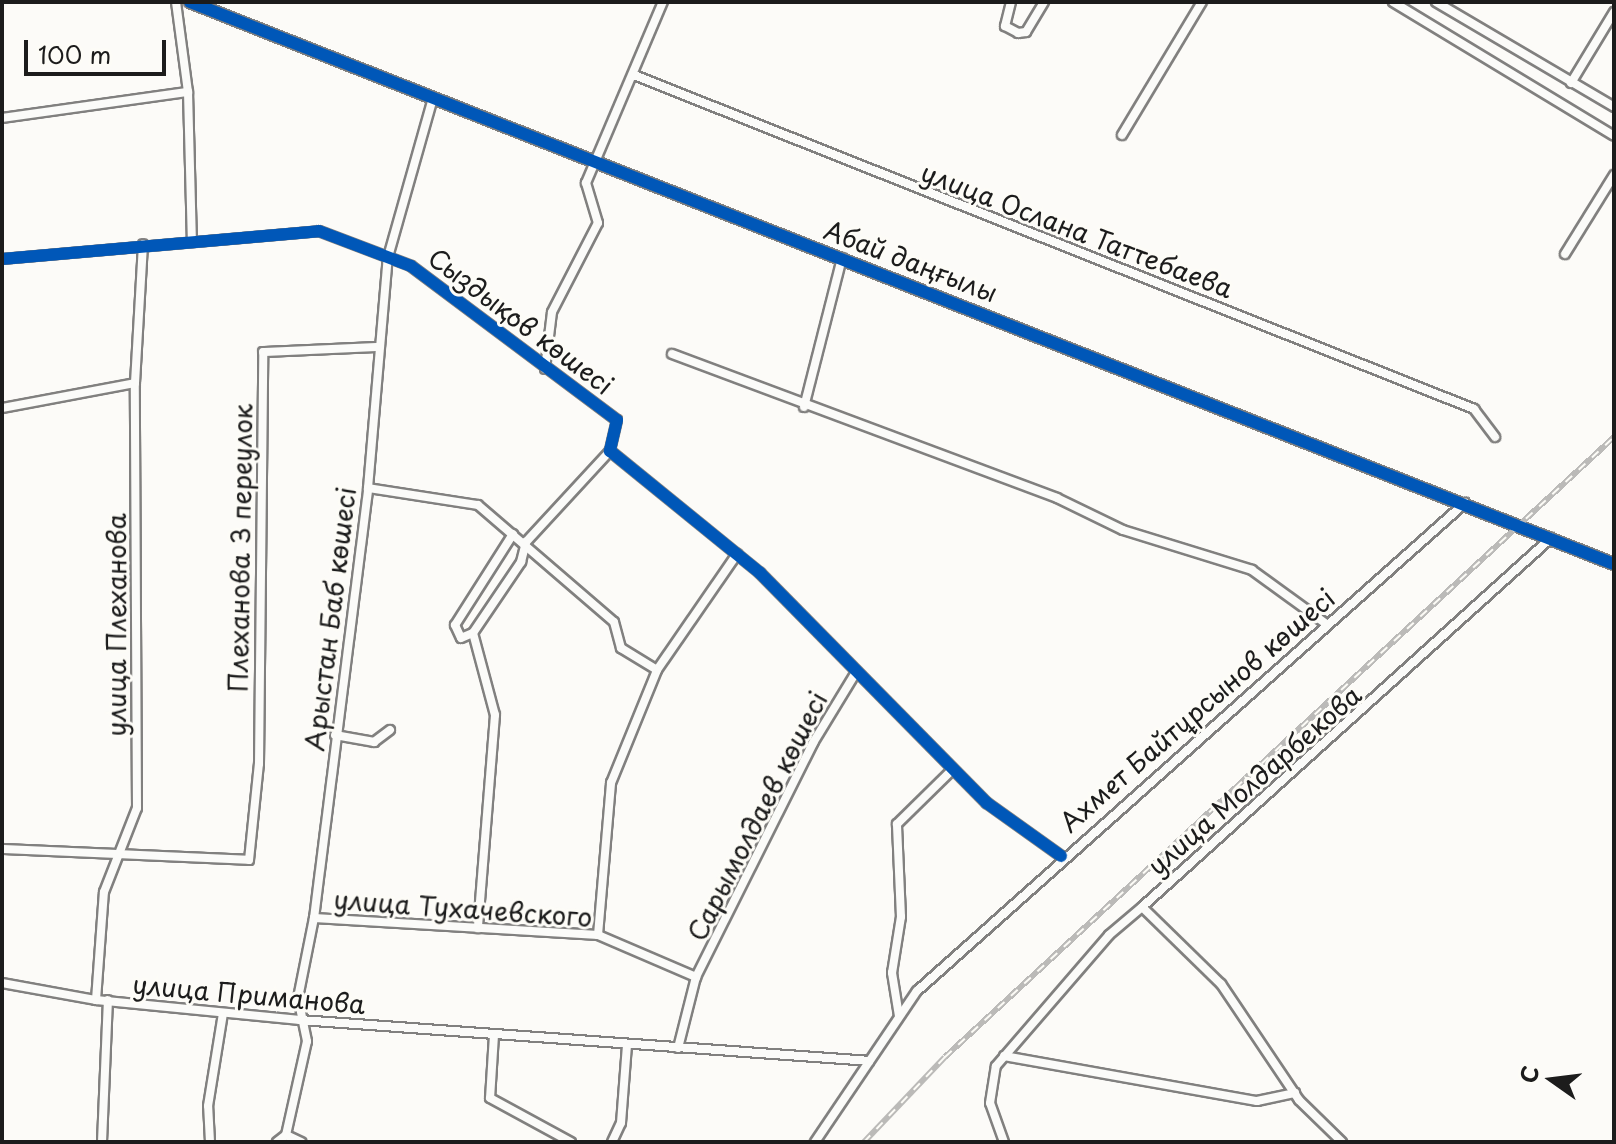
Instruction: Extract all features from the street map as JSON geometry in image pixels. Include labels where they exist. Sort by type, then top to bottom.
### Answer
[{"type":"street","points":[[176,2],[188,92],[192,240]]},
{"type":"street","name":"Абай даңғылы","points":[[190,2],[1614,564]]},
{"type":"street","points":[[545,369],[552,312],[598,223],[586,183],[663,2]]},
{"type":"street","points":[[1011,2],[1005,26],[1018,33],[1026,32],[1044,2]]},
{"type":"street","points":[[1122,135],[1202,2]]},
{"type":"street","points":[[1393,2],[1614,136]]},
{"type":"street","points":[[1436,2],[1614,107]]},
{"type":"street","points":[[1571,83],[1614,12]]},
{"type":"street","name":"улица Ослана Таттебаева","points":[[634,75],[1474,409],[1495,437]]},
{"type":"street","points":[[2,118],[188,92]]},
{"type":"street","name":"Арыстан Баб көшесі","points":[[286,1135],[307,1041],[300,1020],[298,998],[314,918],[368,488],[388,257],[433,98]]},
{"type":"street","points":[[1565,254],[1614,175]]},
{"type":"street","name":"Сыздықов көшесі","points":[[2,259],[143,244],[319,231],[388,257],[486,317],[545,369],[617,420],[610,451]]},
{"type":"street","name":"улица Плеханова","points":[[96,1000],[104,892],[137,808],[135,383],[143,244]]},
{"type":"street","points":[[804,407],[842,258]]},
{"type":"street","name":"Плеханова 3 переулок","points":[[119,856],[249,860],[259,764],[263,352],[378,347]]},
{"type":"street","points":[[672,354],[804,407],[1057,498],[1123,530],[1252,570],[1325,623]]},
{"type":"street","points":[[2,408],[135,383]]},
{"type":"street","points":[[513,534],[455,625],[461,638],[473,633],[521,562],[526,542],[610,451],[737,554],[810,619],[855,674],[987,803],[1061,856]]},
{"type":"street","points":[[368,488],[478,505],[526,542],[614,622],[621,648],[657,670]]},
{"type":"street","name":"Ахмет Байтұрсынов көшесі","points":[[815,1142],[917,991],[1061,856],[1465,503]]},
{"type":"street","name":"улица Молдарбекова","points":[[1342,1142],[1295,1093],[1221,984],[1142,907],[1551,538]]},
{"type":"street","points":[[598,935],[611,783],[657,670],[737,554]]},
{"type":"street","points":[[473,633],[495,715],[478,928]]},
{"type":"street","name":"Сарымолдаев көшесі","points":[[678,1048],[696,977],[813,743],[855,674]]},
{"type":"street","points":[[335,735],[374,742],[390,730]]},
{"type":"street","points":[[899,1017],[892,973],[901,917],[897,824],[953,769]]},
{"type":"street","points":[[2,849],[119,856]]},
{"type":"street","points":[[1004,1142],[990,1103],[1004,1056],[1109,935],[1142,907]]},
{"type":"street","name":"улица Тухачевского","points":[[314,918],[598,935],[696,977]]},
{"type":"street","name":"улица Приманова","points":[[3,986],[96,1000],[300,1020],[870,1061]]},
{"type":"street","points":[[102,1142],[108,1000]]},
{"type":"street","points":[[210,1142],[223,1013]]},
{"type":"street","points":[[494,1035],[490,1098],[571,1142]]},
{"type":"street","points":[[612,1142],[621,1123],[627,1045]]},
{"type":"street","points":[[1004,1056],[1257,1101],[1295,1093]]},
{"type":"street","points":[[277,1142],[286,1135],[301,1142]]},
{"type":"railway","points":[[864,1142],[945,1057],[1614,437]]},
{"type":"cycle path","points":[[190,2],[1614,564]]},
{"type":"cycle path","points":[[2,259],[319,231],[411,266],[617,420],[610,451],[760,573],[987,803],[1061,856]]}]
